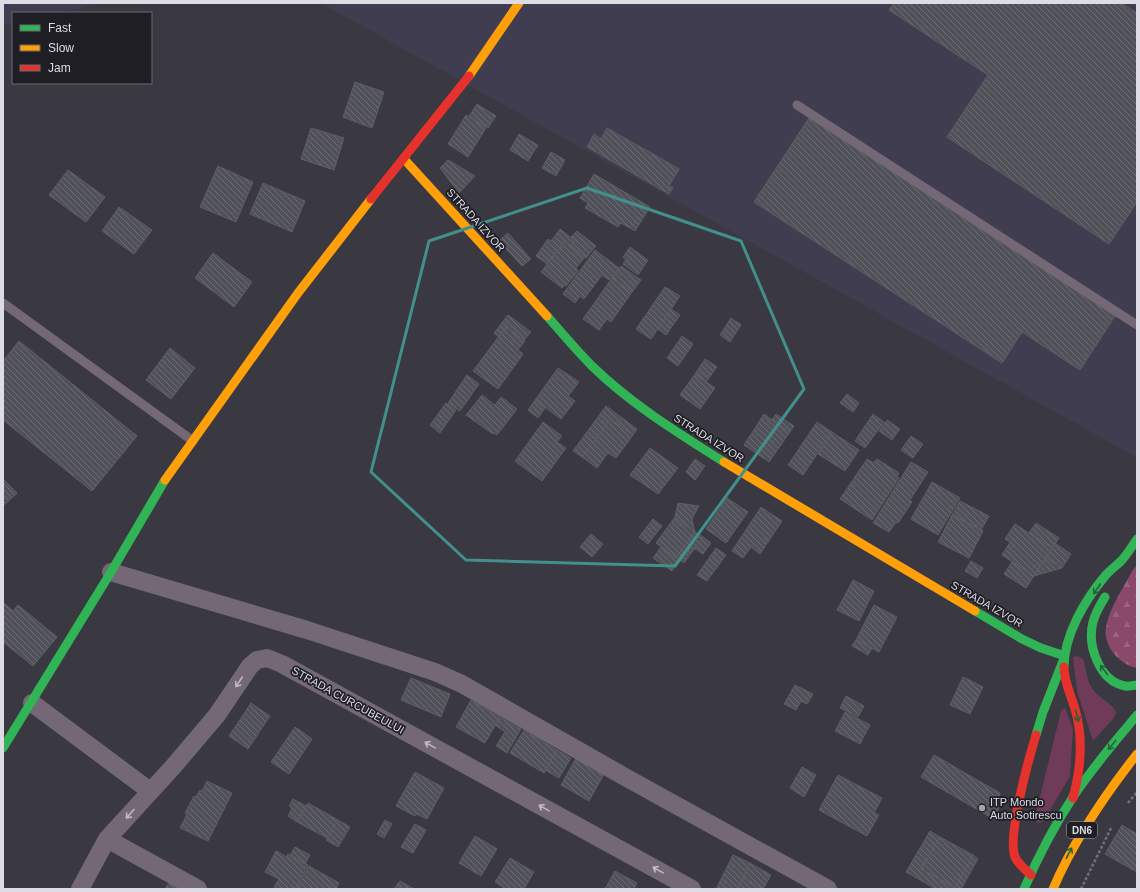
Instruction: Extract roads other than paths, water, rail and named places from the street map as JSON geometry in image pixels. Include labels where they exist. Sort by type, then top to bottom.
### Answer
[{"type":"main road","points":[[3,748],[111,572],[164,480],[298,293],[465,82],[519,3]]},
{"type":"main road","name":"STRADA IZVOR","points":[[404,159],[592,366],[658,420],[752,479],[1022,639],[1041,648],[1065,656]]},
{"type":"main road","points":[[1073,798],[1082,756],[1080,732],[1065,675],[1065,656],[1069,640],[1089,600],[1106,574],[1122,560],[1137,539]]},
{"type":"main road","points":[[1115,581],[1122,560]]},
{"type":"main road","points":[[1108,592],[1093,623],[1092,648],[1097,661],[1105,673],[1114,682],[1124,686],[1137,685]]},
{"type":"main road","points":[[1031,875],[1018,863],[1014,854],[1013,838],[1017,810],[1031,750],[1043,712],[1065,656]]},
{"type":"main road","name":"DN6","points":[[1024,889],[1052,832],[1073,798],[1097,764],[1137,715]]},
{"type":"main road","name":"DN6","points":[[1053,889],[1072,847],[1085,826],[1120,775],[1137,754]]},
{"type":"main road","points":[[1120,775],[1137,761]]},
{"type":"street","points":[[111,572],[307,630],[435,672],[462,684],[625,777],[828,889]]},
{"type":"street","name":"STRADA CURCUBEULUI","points":[[80,889],[107,839],[172,768],[217,715],[250,666],[257,660],[267,658],[296,672],[692,889]]},
{"type":"street","points":[[32,703],[150,791]]},
{"type":"street","points":[[107,839],[198,889]]},
{"type":"lane","points":[[798,106],[1137,325]]},
{"type":"lane","points":[[3,303],[192,441]]},
{"type":"place","name":"ITP Mondo Auto Sotirescu","points":[[982,808]]}]
